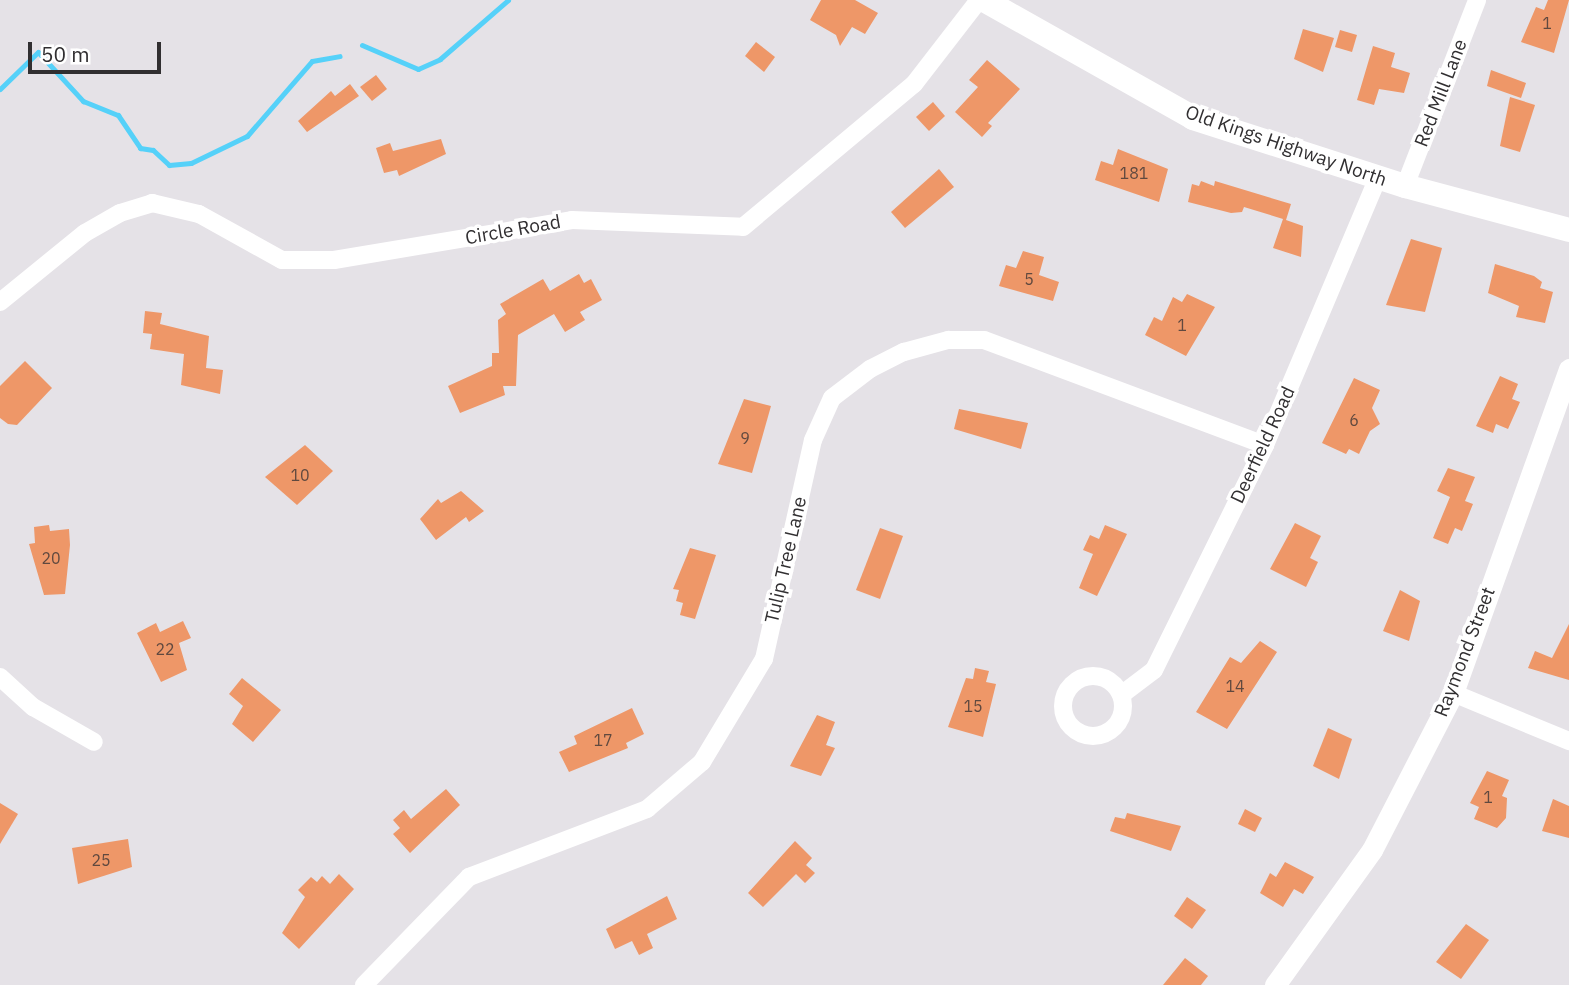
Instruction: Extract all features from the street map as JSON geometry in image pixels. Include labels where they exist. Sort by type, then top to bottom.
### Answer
[{"type":"main road","name":"Old Kings Highway North","points":[[981,0],[1193,118],[1378,178],[1569,230]]},
{"type":"street","name":"Circle Road","points":[[0,302],[85,233],[120,213],[152,203],[199,214],[282,260],[334,260],[572,220],[743,227],[914,84],[981,0]]},
{"type":"street","name":"Red Mill Lane","points":[[1405,186],[1477,0]]},
{"type":"street","name":"Deerfield Road","points":[[1121,695],[1154,670],[1265,445],[1378,178]]},
{"type":"street","name":"Tulip Tree Lane","points":[[363,985],[469,877],[647,810],[702,762],[764,659],[813,440],[832,398],[870,369],[904,352],[948,340],[984,340],[1265,445]]},
{"type":"street","name":"Raymond Street","points":[[1275,985],[1372,850],[1453,693],[1569,369]]},
{"type":"street","points":[[0,677],[33,707],[94,742]]},
{"type":"street","points":[[1453,693],[1569,741]]},
{"type":"building","points":[[821,0],[855,0],[878,13],[865,34],[852,27],[840,46],[836,35],[810,20]]},
{"type":"building","points":[[1548,0],[1569,0],[1554,53],[1521,42],[1536,7],[1544,10]]},
{"type":"building","points":[[1303,29],[1334,38],[1323,72],[1294,59]]},
{"type":"building","points":[[1340,30],[1357,35],[1352,52],[1335,47]]},
{"type":"building","points":[[756,42],[775,57],[764,72],[745,56]]},
{"type":"building","points":[[1373,46],[1395,53],[1391,67],[1410,73],[1404,93],[1379,89],[1374,105],[1357,100]]},
{"type":"building","points":[[987,60],[1020,89],[988,123],[992,126],[982,137],[955,112],[978,87],[969,80]]},
{"type":"building","points":[[1491,70],[1526,83],[1521,98],[1487,86]]},
{"type":"building","points":[[376,75],[387,89],[372,101],[360,87]]},
{"type":"building","points":[[350,84],[359,96],[307,132],[298,121],[331,91],[335,96]]},
{"type":"building","points":[[1510,97],[1535,105],[1520,152],[1500,146]]},
{"type":"building","points":[[933,102],[945,116],[929,131],[916,117]]},
{"type":"building","points":[[441,139],[446,154],[399,176],[397,170],[384,173],[376,148],[390,143],[393,151]]},
{"type":"building","points":[[1118,149],[1168,169],[1159,202],[1095,180],[1101,161],[1113,165]]},
{"type":"building","points":[[939,169],[954,187],[905,228],[891,212]]},
{"type":"building","points":[[1201,181],[1214,186],[1215,181],[1291,204],[1286,220],[1303,226],[1301,257],[1273,248],[1283,219],[1244,207],[1242,212],[1231,213],[1188,202],[1192,184],[1199,186]]},
{"type":"building","points":[[1411,239],[1442,248],[1425,312],[1386,305]]},
{"type":"building","points":[[1023,251],[1044,257],[1039,275],[1059,282],[1053,301],[999,286],[1006,265],[1016,268]]},
{"type":"building","points":[[1495,264],[1534,276],[1542,282],[1540,288],[1553,292],[1545,323],[1516,317],[1519,306],[1488,293]]},
{"type":"building","points":[[579,274],[584,283],[591,279],[602,300],[580,312],[585,320],[565,332],[554,314],[518,335],[516,386],[503,386],[505,395],[460,413],[448,386],[492,366],[492,353],[499,353],[498,320],[506,314],[500,304],[543,279],[550,291]]},
{"type":"building","points":[[1187,294],[1215,307],[1186,356],[1145,335],[1154,317],[1162,321],[1173,297],[1182,302]]},
{"type":"building","points":[[145,311],[162,313],[160,324],[209,336],[206,368],[223,370],[220,394],[181,385],[184,354],[150,349],[152,334],[143,333]]},
{"type":"building","points":[[25,361],[52,388],[17,425],[8,424],[0,418],[0,386]]},
{"type":"building","points":[[1500,376],[1518,384],[1512,399],[1520,402],[1508,429],[1496,424],[1493,433],[1476,426]]},
{"type":"building","points":[[1354,378],[1380,390],[1372,408],[1380,424],[1370,431],[1359,454],[1349,449],[1346,454],[1322,443]]},
{"type":"building","points":[[744,399],[771,406],[752,473],[718,464]]},
{"type":"building","points":[[959,409],[1028,423],[1021,449],[954,429]]},
{"type":"building","points":[[305,445],[333,471],[297,505],[265,477]]},
{"type":"building","points":[[1448,468],[1475,477],[1465,501],[1473,504],[1462,531],[1455,528],[1448,544],[1433,538],[1450,497],[1437,491]]},
{"type":"building","points":[[461,491],[484,511],[469,522],[466,517],[436,540],[420,519],[438,499],[441,503]]},
{"type":"building","points":[[1295,523],[1321,536],[1310,558],[1318,562],[1306,587],[1270,569]]},
{"type":"building","points":[[49,525],[50,531],[69,529],[65,594],[44,595],[29,544],[35,543],[34,527]]},
{"type":"building","points":[[1105,525],[1127,534],[1097,596],[1079,588],[1093,554],[1083,550],[1090,535],[1099,539]]},
{"type":"building","points":[[880,528],[903,536],[880,599],[856,590]]},
{"type":"building","points":[[690,548],[716,555],[695,619],[680,615],[683,603],[676,601],[679,590],[673,589]]},
{"type":"building","points":[[1400,590],[1420,601],[1409,641],[1383,631]]},
{"type":"building","points":[[183,621],[191,638],[179,643],[187,670],[161,682],[137,633],[156,623],[160,632]]},
{"type":"building","points":[[1569,624],[1569,680],[1528,668],[1535,651],[1552,658]]},
{"type":"building","points":[[1260,641],[1277,652],[1227,729],[1196,712],[1230,657],[1241,663]]},
{"type":"building","points":[[975,668],[989,671],[986,682],[996,684],[983,737],[948,727],[966,678],[973,679]]},
{"type":"building","points":[[242,678],[281,710],[253,742],[232,724],[243,706],[229,694]]},
{"type":"building","points":[[632,708],[644,734],[626,743],[628,748],[569,772],[559,752],[577,744],[574,736]]},
{"type":"building","points":[[817,715],[835,722],[826,745],[835,748],[821,776],[790,766]]},
{"type":"building","points":[[1328,728],[1352,739],[1339,779],[1313,766]]},
{"type":"building","points":[[1487,771],[1509,780],[1502,796],[1507,798],[1506,818],[1497,828],[1474,819],[1479,807],[1470,803]]},
{"type":"building","points":[[446,789],[460,805],[410,853],[393,834],[400,828],[393,820],[404,810],[411,819]]},
{"type":"building","points":[[1553,799],[1569,806],[1569,838],[1542,831]]},
{"type":"building","points":[[0,803],[18,814],[0,844]]},
{"type":"building","points":[[1245,809],[1262,818],[1255,832],[1238,824]]},
{"type":"building","points":[[1127,813],[1181,826],[1171,851],[1110,831],[1115,817],[1125,819]]},
{"type":"building","points":[[128,839],[132,867],[78,884],[72,848]]},
{"type":"building","points":[[795,841],[812,858],[806,865],[815,873],[805,883],[796,874],[763,907],[748,893]]},
{"type":"building","points":[[1285,862],[1314,877],[1303,894],[1294,889],[1283,907],[1260,893],[1270,873],[1276,877]]},
{"type":"building","points":[[339,874],[354,889],[299,949],[282,933],[305,897],[298,890],[311,877],[317,882],[322,876],[330,884]]},
{"type":"building","points":[[667,896],[677,919],[647,934],[653,948],[639,955],[632,941],[615,949],[606,929]]},
{"type":"building","points":[[1187,897],[1206,910],[1192,929],[1174,916]]},
{"type":"building","points":[[1466,924],[1489,940],[1461,979],[1436,962]]},
{"type":"building","points":[[1185,958],[1208,976],[1201,985],[1163,985]]},
{"type":"waterway","points":[[362,45],[418,69],[440,59],[508,0]]},
{"type":"waterway","points":[[0,89],[38,52],[83,101],[118,115],[140,148],[153,150],[169,165],[191,163],[247,136],[312,61],[340,56]]}]
